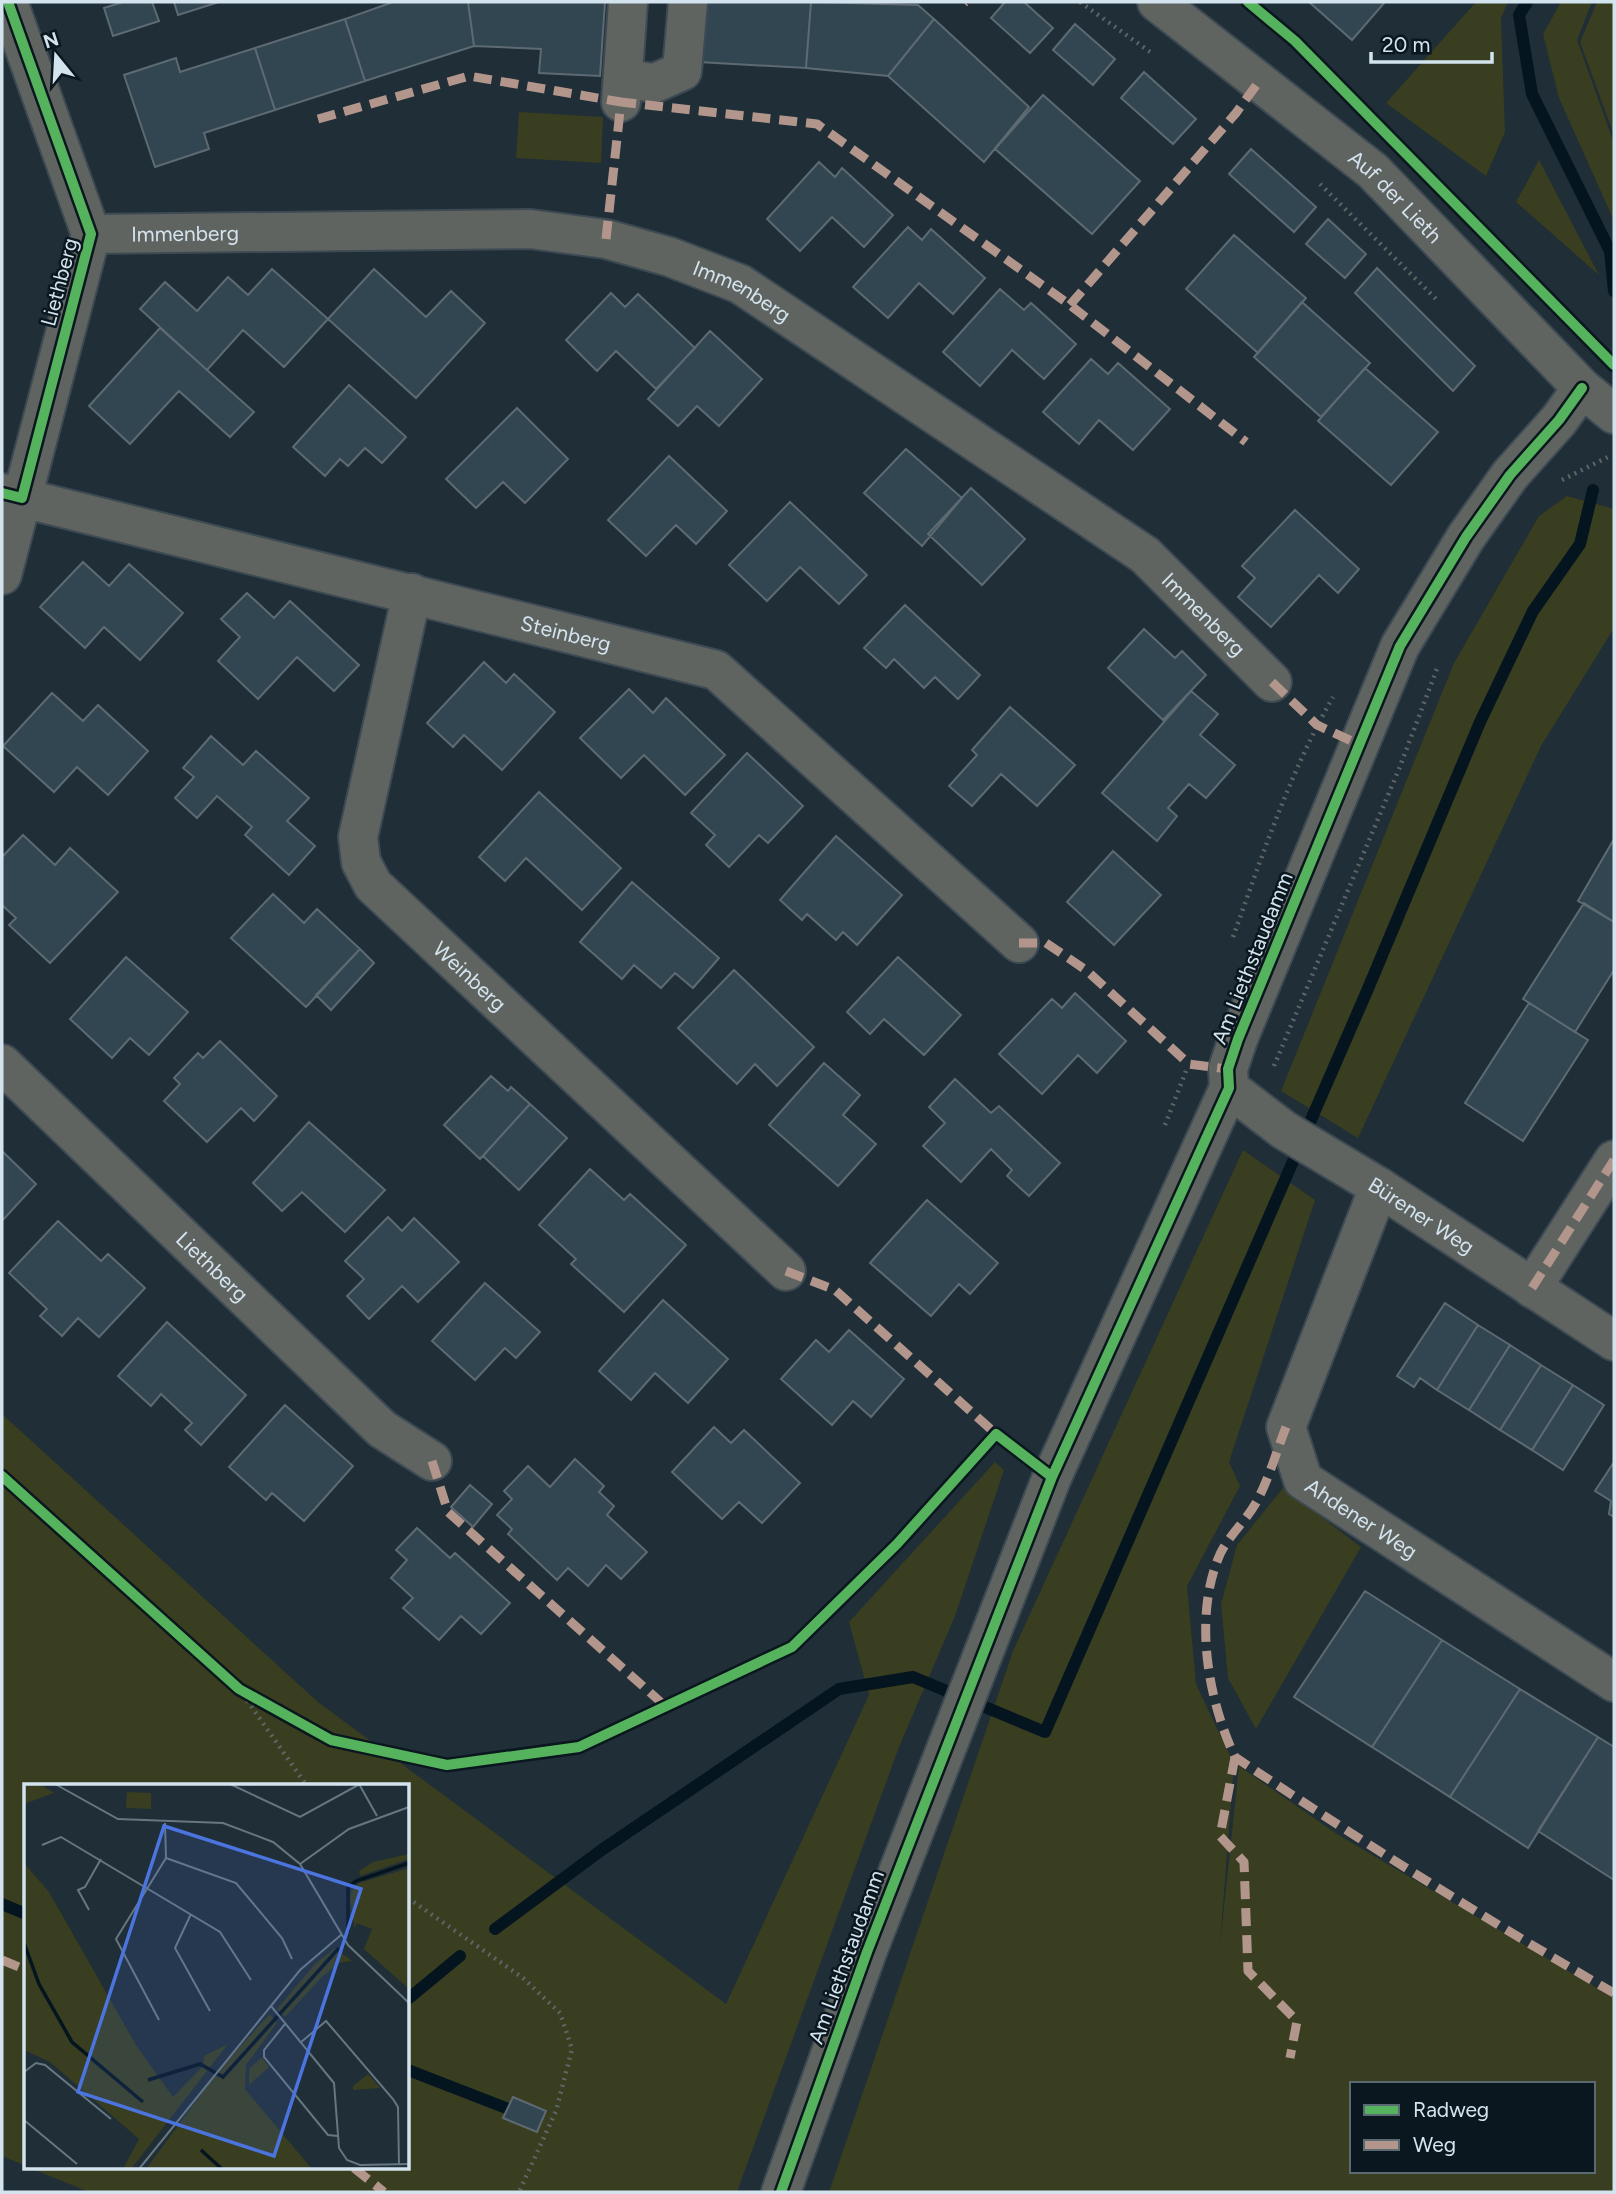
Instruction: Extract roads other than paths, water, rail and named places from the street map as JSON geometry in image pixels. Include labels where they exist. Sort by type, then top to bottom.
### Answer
[{"type":"street","name":"Liethberg","points":[[2,575],[12,496],[91,234],[8,2]]},
{"type":"street","points":[[628,2],[622,91],[655,83],[682,71],[688,2]]},
{"type":"street","name":"Auf der Lieth","points":[[1157,2],[1373,171],[1582,388],[1614,414]]},
{"type":"street","name":"Immenberg","points":[[91,234],[530,229],[606,239],[693,266],[740,284],[1145,555],[1272,682]]},
{"type":"street","name":"Am Liethstaudamm","points":[[781,2192],[867,1952],[1052,1476],[1240,1096],[1228,1069],[1238,1039],[1400,646],[1466,537],[1510,475],[1559,420],[1582,388]]},
{"type":"street","name":"Steinberg","points":[[12,496],[716,670],[1019,943]]},
{"type":"street","name":"Weinberg","points":[[412,593],[358,837],[361,862],[373,885],[786,1271]]},
{"type":"street","name":"Liethberg","points":[[2,1063],[382,1429],[432,1461]]},
{"type":"street","name":"Bürener Weg","points":[[1240,1096],[1316,1151],[1379,1188],[1614,1341]]},
{"type":"street","points":[[1532,1288],[1614,1160]]},
{"type":"street","name":"Ahdener Weg","points":[[1379,1188],[1286,1427],[1303,1480],[1614,1682]]},
{"type":"waterway","points":[[1527,2],[1519,15],[1532,94],[1610,251],[1614,291]]},
{"type":"waterway","points":[[495,1929],[603,1849],[839,1689],[913,1677],[1045,1732],[1367,991],[1480,722],[1533,611],[1580,544],[1593,490]]},
{"type":"waterway","points":[[2,1904],[24,1913]]},
{"type":"waterway","points":[[410,1997],[460,1956]]},
{"type":"waterway","points":[[410,2071],[506,2108]]}]
